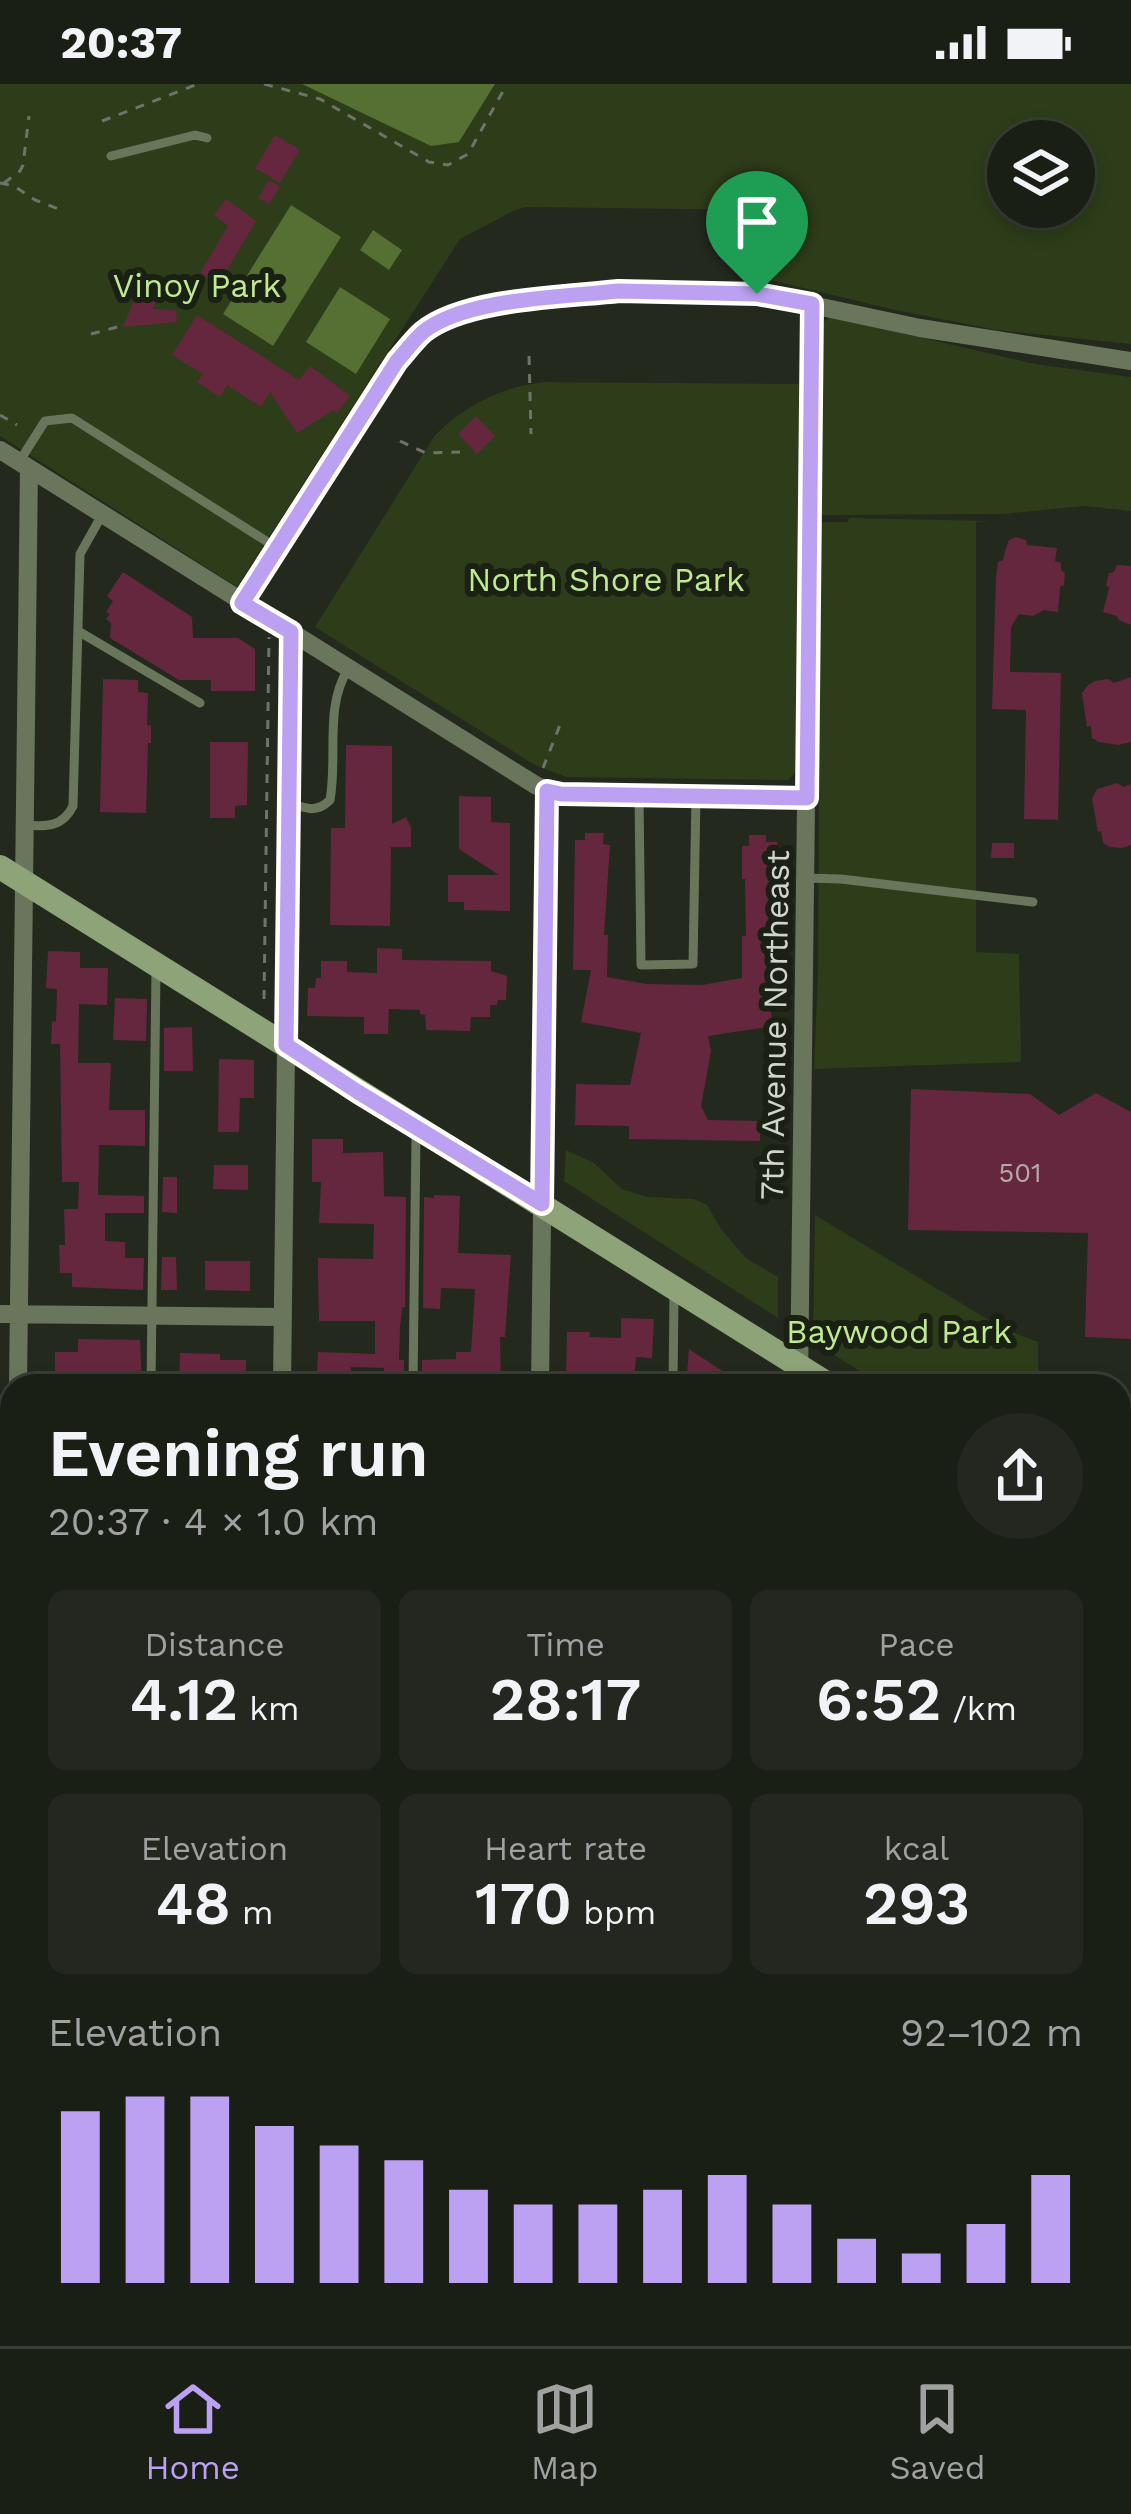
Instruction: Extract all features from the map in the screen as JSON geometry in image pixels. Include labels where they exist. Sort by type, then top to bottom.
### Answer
[{"type":"street","points":[[812,304],[920,328],[1131,361]]},
{"type":"street","name":"7th Avenue Northeast","points":[[800,1374],[812,304]]},
{"type":"street","points":[[0,450],[542,789],[561,794],[807,798]]},
{"type":"street","points":[[16,1374],[9,1314],[14,982],[24,883],[24,466]]},
{"type":"street","points":[[282,1374],[290,803],[284,629]]},
{"type":"street","points":[[540,1374],[542,789]]},
{"type":"street","points":[[0,867],[542,1204],[797,1374]]},
{"type":"street","points":[[9,1314],[283,1317]]},
{"type":"lane","points":[[112,156],[195,135],[207,138]]},
{"type":"lane","points":[[242,603],[397,361],[424,331],[459,314],[506,303],[619,291],[757,294],[812,304]]},
{"type":"lane","points":[[24,466],[44,421],[72,418],[277,548]]},
{"type":"lane","points":[[25,825],[57,824],[73,806],[80,554],[102,515]]},
{"type":"lane","points":[[78,632],[200,703]]},
{"type":"lane","points":[[290,803],[308,809],[321,808],[331,800],[334,704],[348,669]]},
{"type":"lane","points":[[639,796],[641,964],[692,964],[696,796]]},
{"type":"lane","points":[[806,878],[1033,902]]},
{"type":"lane","points":[[151,1374],[157,964]]},
{"type":"lane","points":[[413,1374],[416,1128]]},
{"type":"lane","points":[[673,1374],[674,1289]]},
{"type":"path","points":[[102,121],[198,84]]},
{"type":"path","points":[[264,84],[320,99],[429,162],[448,166],[468,154],[507,84]]},
{"type":"path","points":[[29,116],[23,165],[2,183],[61,209]]},
{"type":"path","points":[[91,334],[122,326]]},
{"type":"path","points":[[530,356],[531,434]]},
{"type":"path","points":[[0,415],[17,425]]},
{"type":"path","points":[[400,441],[426,453],[460,452]]},
{"type":"path","points":[[264,999],[268,647],[269,638],[284,629]]},
{"type":"path","points":[[542,789],[562,720]]},
{"type":"green space","name":"Vinoy Park","points":[[0,84],[302,84],[459,142],[495,84],[1131,84],[1131,344],[997,330],[770,280],[770,210],[515,210],[460,239],[237,587],[0,436]]},
{"type":"green space","points":[[832,317],[1035,364],[1131,377],[1131,511],[1084,506],[1003,514],[819,515],[820,323]]},
{"type":"green space","name":"North Shore Park","points":[[543,382],[801,384],[799,769],[788,780],[566,777],[533,764],[315,627],[435,435],[485,399]]},
{"type":"green space","points":[[849,518],[991,521],[976,522],[976,952],[1019,954],[1021,1062],[814,1069],[820,522],[848,522]]},
{"type":"green space","points":[[566,1150],[594,1163],[622,1189],[707,1205],[746,1258],[778,1277],[778,1318],[564,1181]]},
{"type":"green space","name":"Baywood Park","points":[[815,1215],[1002,1328],[1038,1342],[1038,1374],[865,1374],[813,1342]]},
{"type":"shaded area","points":[[302,84],[495,84],[459,142],[431,146]]},
{"type":"shaded area","points":[[291,205],[341,237],[273,346],[223,314]]},
{"type":"shaded area","points":[[373,230],[402,250],[389,270],[360,250]]},
{"type":"shaded area","points":[[340,287],[390,319],[356,374],[306,342]]},
{"type":"building","points":[[275,135],[300,150],[280,183],[255,168]]},
{"type":"building","points":[[269,180],[280,187],[269,204],[258,198]]},
{"type":"building","points":[[226,199],[256,221],[218,285],[200,273],[228,226],[214,215]]},
{"type":"building","points":[[138,290],[158,295],[153,309],[176,310],[177,322],[123,327]]},
{"type":"building","points":[[197,315],[299,380],[310,366],[350,396],[337,413],[333,410],[297,433],[270,392],[261,407],[227,385],[220,397],[197,382],[203,374],[172,355]]},
{"type":"building","points":[[476,416],[495,436],[477,454],[458,434]]},
{"type":"building","points":[[1016,537],[1027,545],[1057,548],[1055,561],[1065,573],[1058,612],[1019,614],[1011,627],[1010,672],[1061,673],[1058,820],[1024,819],[1026,710],[992,709],[998,562],[1009,540]]},
{"type":"building","points":[[1117,565],[1131,566],[1131,625],[1103,612],[1109,573]]},
{"type":"building","points":[[123,572],[192,617],[193,638],[238,638],[255,649],[255,691],[211,691],[211,680],[179,680],[110,638],[111,623],[106,619],[110,614],[106,612],[113,601],[107,596]]},
{"type":"building","points":[[1131,677],[1131,742],[1099,742],[1092,738],[1091,726],[1087,727],[1082,693],[1095,681],[1114,683]]},
{"type":"building","points":[[103,679],[138,680],[138,692],[148,693],[151,743],[146,813],[100,812]]},
{"type":"building","points":[[210,742],[248,742],[247,805],[235,806],[235,818],[210,818]]},
{"type":"building","points":[[346,745],[392,746],[392,824],[406,817],[411,847],[391,847],[390,926],[330,925],[331,828],[345,828]]},
{"type":"building","points":[[1131,784],[1131,845],[1122,848],[1103,843],[1092,799],[1097,789]]},
{"type":"building","points":[[459,796],[491,797],[491,822],[510,823],[510,911],[464,910],[464,902],[448,902],[448,875],[499,875],[459,849]]},
{"type":"building","points":[[585,833],[604,833],[603,844],[610,845],[604,935],[608,935],[607,977],[647,984],[702,985],[742,978],[742,936],[746,936],[742,846],[749,846],[749,835],[766,835],[766,842],[777,842],[776,973],[765,973],[773,1026],[708,1036],[711,1051],[701,1106],[708,1120],[760,1121],[760,1141],[629,1139],[629,1126],[575,1125],[576,1084],[630,1085],[641,1033],[581,1022],[591,970],[573,970],[575,840],[585,840]]},
{"type":"building","points":[[992,843],[1014,843],[1014,858],[991,858]]},
{"type":"building","points":[[377,948],[402,949],[402,960],[491,961],[491,971],[507,976],[506,1000],[490,1005],[490,1017],[471,1017],[470,1031],[426,1030],[420,1010],[389,1009],[388,1034],[364,1034],[364,1017],[307,1016],[308,988],[315,988],[316,978],[321,978],[321,961],[347,961],[347,972],[377,973]]},
{"type":"building","points":[[48,951],[80,952],[80,968],[108,968],[107,1005],[79,1004],[78,1063],[111,1063],[109,1110],[145,1110],[145,1146],[99,1145],[98,1195],[144,1196],[144,1213],[105,1213],[105,1241],[125,1242],[125,1258],[144,1258],[143,1290],[72,1287],[72,1273],[60,1273],[64,1209],[78,1209],[79,1182],[62,1182],[60,1044],[51,1044],[57,989],[46,988]]},
{"type":"building","points":[[115,998],[147,999],[146,1041],[113,1040]]},
{"type":"building","points":[[192,1027],[193,1071],[164,1071],[164,1028]]},
{"type":"building","points":[[219,1059],[254,1060],[254,1098],[240,1098],[239,1132],[218,1132]]},
{"type":"building","points":[[911,1089],[1030,1094],[1059,1115],[1096,1093],[1131,1112],[1131,1339],[1085,1337],[1088,1233],[908,1230]]},
{"type":"building","points":[[312,1139],[343,1139],[343,1153],[383,1152],[384,1196],[406,1197],[405,1308],[399,1360],[404,1360],[404,1374],[351,1367],[350,1374],[317,1373],[318,1352],[375,1354],[375,1321],[319,1321],[318,1277],[318,1258],[373,1259],[374,1224],[319,1223],[321,1182],[312,1182]]},
{"type":"building","points":[[214,1165],[248,1165],[248,1190],[213,1189]]},
{"type":"building","points":[[163,1177],[177,1177],[177,1213],[162,1212]]},
{"type":"building","points":[[460,1196],[458,1253],[511,1255],[505,1337],[500,1337],[501,1374],[422,1374],[422,1360],[456,1359],[456,1352],[471,1352],[475,1289],[441,1288],[440,1309],[423,1308],[424,1197]]},
{"type":"building","points":[[162,1257],[176,1257],[177,1290],[161,1290]]},
{"type":"building","points":[[205,1261],[250,1261],[250,1291],[205,1290]]},
{"type":"building","points":[[621,1318],[654,1319],[652,1358],[636,1357],[634,1374],[566,1374],[567,1332],[621,1338]]},
{"type":"building","points":[[78,1339],[140,1340],[142,1374],[55,1374],[55,1352],[78,1352]]},
{"type":"building","points":[[689,1349],[727,1374],[687,1374]]},
{"type":"building","points":[[180,1353],[246,1360],[246,1374],[179,1374]]},
{"type":"route","points":[[619,291],[757,294],[812,304],[807,798],[547,791],[542,1204],[286,1045],[291,632],[242,603],[397,361],[424,331],[459,314],[506,303],[619,291]]}]
